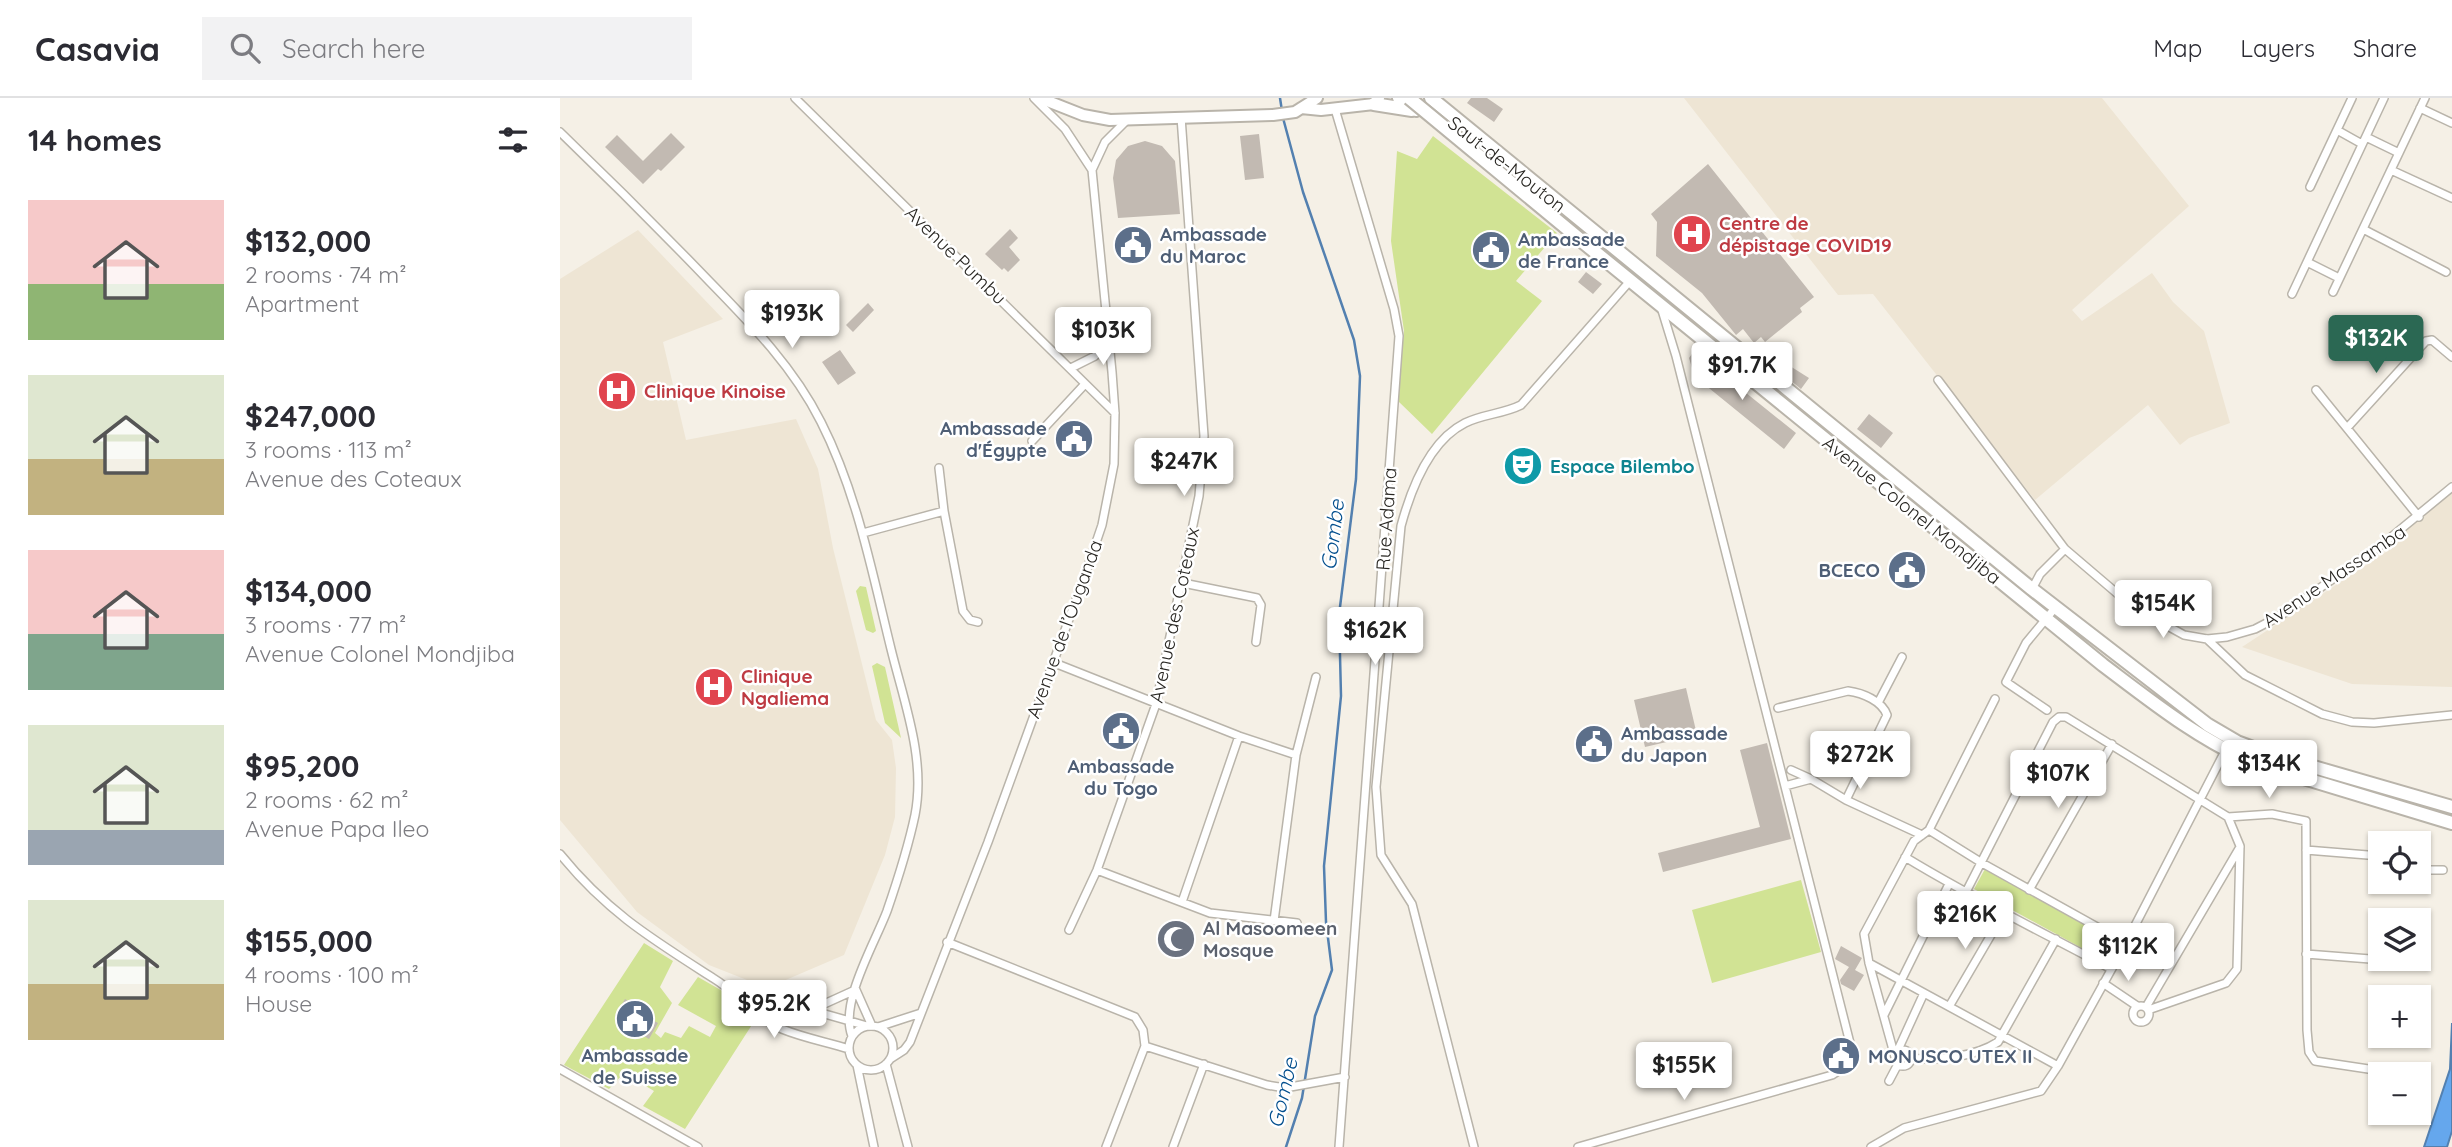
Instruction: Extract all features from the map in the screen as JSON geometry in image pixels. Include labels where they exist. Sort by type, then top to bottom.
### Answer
[{"type":"main road","points":[[1040,98],[1083,115],[1127,120],[1273,115],[1298,110],[1335,109],[1376,101],[1419,111]]},
{"type":"main road","points":[[1298,110],[1317,98]]},
{"type":"main road","name":"Saut-de-Mouton","points":[[1423,98],[1591,230]]},
{"type":"main road","name":"Avenue Colonel Mondjiba","points":[[1431,98],[2155,687],[2237,742],[2452,807]]},
{"type":"main road","name":"Saut-de-Mouton","points":[[1405,99],[1582,241]]},
{"type":"main road","name":"Avenue Colonel Mondjiba","points":[[1405,99],[2047,619],[2186,728],[2225,751],[2287,774],[2452,823]]},
{"type":"main road","points":[[1661,306],[1671,295]]},
{"type":"main road","points":[[1952,542],[1961,530]]},
{"type":"street","name":"Avenue Pumbu","points":[[796,98],[1115,412]]},
{"type":"street","name":"Avenue de l’Ouganda","points":[[888,1061],[904,1050],[910,1042],[988,842],[1102,525],[1114,464],[1115,412],[1110,337],[1092,170],[1065,129],[1034,98]]},
{"type":"street","points":[[2311,187],[2352,98]]},
{"type":"street","points":[[2292,294],[2384,98]]},
{"type":"street","points":[[2333,292],[2425,98]]},
{"type":"street","points":[[2420,108],[2452,123]]},
{"type":"street","name":"Rue Adama","points":[[1335,109],[1394,309],[1399,336],[1339,1147]]},
{"type":"street","name":"Avenue des Coteaux","points":[[1069,930],[1097,870],[1156,704],[1199,496],[1204,436],[1181,117]]},
{"type":"street","points":[[1092,170],[1105,142],[1127,120]]},
{"type":"street","points":[[2337,130],[2399,153]]},
{"type":"street","points":[[560,132],[656,225],[780,357],[820,419],[832,444],[863,533],[913,737],[917,765],[916,806],[907,852],[855,990],[849,1020],[852,1036],[849,1049],[857,1064],[874,1147]]},
{"type":"street","points":[[2391,170],[2452,198]]},
{"type":"street","points":[[2362,229],[2446,272]]},
{"type":"street","points":[[2307,262],[2339,278]]},
{"type":"street","points":[[1475,1147],[1412,904],[1388,869],[1378,843],[1376,787],[1401,526],[1409,497],[1438,445],[1465,423],[1521,405],[1630,281]]},
{"type":"street","points":[[1578,1147],[1832,1075],[1849,1064],[1852,1051],[1676,356],[1661,306]]},
{"type":"street","points":[[1071,368],[1095,356],[1110,337]]},
{"type":"street","points":[[2347,428],[2426,341],[2432,340],[2452,357]]},
{"type":"street","name":"Avenue Massamba","points":[[1938,380],[2065,549],[2133,607],[2184,635],[2207,639],[2255,629],[2280,616],[2419,517],[2452,487]]},
{"type":"street","points":[[1032,440],[1086,384]]},
{"type":"street","points":[[2316,390],[2419,517]]},
{"type":"street","points":[[939,468],[944,511],[963,611],[970,620],[978,622]]},
{"type":"street","points":[[863,533],[944,511]]},
{"type":"street","points":[[2032,589],[2040,574],[2065,549]]},
{"type":"street","points":[[1182,583],[1257,598],[1261,604],[1256,642]]},
{"type":"street","points":[[2047,710],[2006,682],[2026,643],[2055,608]]},
{"type":"street","points":[[2207,639],[2245,675],[2322,714],[2352,722],[2374,723],[2452,715]]},
{"type":"street","points":[[1878,703],[1902,657]]},
{"type":"street","points":[[1052,662],[1239,736],[1296,755]]},
{"type":"street","points":[[1274,921],[1296,755],[1316,677]]},
{"type":"street","points":[[1778,708],[1848,691],[1878,703],[1887,715],[1846,800]]},
{"type":"street","points":[[1910,1058],[1907,1065],[1897,1058],[1869,963],[1864,934],[1914,841],[1925,833],[1994,699]]},
{"type":"street","points":[[1966,892],[2053,722],[2059,717],[2066,717],[2112,744],[2228,817],[2272,814],[2306,821],[2306,1030],[2309,1052],[2315,1061],[2368,1069]]},
{"type":"street","points":[[1182,902],[1239,736]]},
{"type":"street","points":[[2029,890],[2112,744]]},
{"type":"street","points":[[1871,1147],[1904,1128],[2031,1096],[2041,1091],[2059,1066],[2126,943],[2225,751]]},
{"type":"street","points":[[1791,770],[1846,800],[1925,833],[2126,943]]},
{"type":"street","points":[[1785,786],[1811,779]]},
{"type":"street","points":[[2103,983],[2137,1006],[2147,1009],[2226,983],[2237,969],[2240,846],[2228,817]]},
{"type":"street","points":[[2137,1006],[2132,1016],[2137,1021],[2147,1020],[2147,1009],[2240,846]]},
{"type":"street","points":[[2306,850],[2368,855]]},
{"type":"street","points":[[560,854],[581,880],[614,912],[662,947],[724,985],[764,1018],[782,1029],[849,1049]]},
{"type":"street","points":[[1905,858],[2111,969]]},
{"type":"street","points":[[1097,870],[1210,913],[1233,918],[1297,923]]},
{"type":"street","points":[[2431,870],[2443,870]]},
{"type":"street","points":[[1884,1015],[1949,884]]},
{"type":"street","points":[[1950,1004],[2005,911]]},
{"type":"street","points":[[1910,1058],[1936,1059],[1989,1047],[1998,1042],[2056,939]]},
{"type":"street","points":[[947,942],[1135,1017],[1145,1036],[1145,1046],[1106,1147]]},
{"type":"street","points":[[2306,954],[2368,959]]},
{"type":"street","points":[[1869,963],[1950,1004],[2059,1066]]},
{"type":"street","points":[[724,985],[781,1005],[872,1026],[892,1040],[888,1061],[907,1147]]},
{"type":"street","points":[[811,1010],[855,990]]},
{"type":"street","points":[[855,990],[872,1026]]},
{"type":"street","points":[[1889,1081],[1924,993]]},
{"type":"street","points":[[852,1036],[872,1026],[920,1013]]},
{"type":"street","points":[[1145,1046],[1285,1088],[1345,1077]]},
{"type":"street","points":[[1897,1058],[1904,1050],[1910,1058]]},
{"type":"street","points":[[857,1064],[872,1070],[888,1061]]},
{"type":"street","points":[[1174,1147],[1204,1064]]},
{"type":"street","points":[[560,1069],[698,1147]]},
{"type":"shaded area","points":[[1684,98],[2102,98],[2189,206],[2072,310],[2082,321],[2152,273],[2173,302],[2204,331],[2230,423],[2189,438],[2180,445],[2148,405],[2035,500],[1873,294],[1838,295]]},
{"type":"shaded area","name":"Clinique Ngaliema","points":[[638,230],[723,319],[663,342],[686,440],[796,419],[818,469],[833,548],[876,720],[892,740],[896,768],[895,817],[885,855],[844,955],[767,988],[709,965],[637,912],[560,820],[560,279]]},
{"type":"shaded area","points":[[2452,491],[2452,687],[2352,684],[2242,647],[2386,552],[2390,549],[2390,542]]},
{"type":"green space","points":[[1433,136],[1557,233],[1516,281],[1542,301],[1432,434],[1397,400],[1404,331],[1391,241],[1397,151],[1417,159]]},
{"type":"green space","points":[[860,586],[866,587],[876,631],[873,633],[866,630],[856,591]]},
{"type":"green space","points":[[877,663],[885,667],[901,738],[885,723],[872,666]]},
{"type":"green space","points":[[1985,869],[2109,936],[2098,957],[1974,889]]},
{"type":"green space","points":[[1801,880],[1821,952],[1712,983],[1692,910]]},
{"type":"green space","points":[[644,943],[673,961],[660,987],[672,1003],[655,1033],[661,1038],[665,1032],[681,1038],[689,1026],[710,1037],[716,1026],[678,1005],[698,977],[740,1001],[755,1020],[685,1129],[643,1106],[654,1091],[624,1073],[609,1089],[564,1065]]},
{"type":"water","points":[[2452,1023],[2452,1131],[2447,1147],[2424,1147],[2450,1069]]},
{"type":"building","points":[[1471,98],[1487,98],[1503,109],[1494,122],[1467,103]]},
{"type":"building","points":[[671,133],[685,147],[661,171],[658,169],[643,184],[605,147],[617,135],[643,161]]},
{"type":"building","points":[[1259,134],[1264,178],[1245,180],[1240,136]]},
{"type":"building","points":[[1145,141],[1162,146],[1175,161],[1180,214],[1118,218],[1113,178],[1116,160],[1128,146]]},
{"type":"building","points":[[1708,164],[1814,297],[1800,308],[1802,312],[1765,342],[1761,337],[1754,343],[1743,329],[1736,335],[1702,293],[1656,256],[1657,222],[1651,214]]},
{"type":"building","points":[[1010,229],[1018,238],[1009,247],[1020,260],[1008,272],[1004,268],[1002,270],[985,254]]},
{"type":"building","points":[[1586,272],[1602,284],[1593,294],[1578,282]]},
{"type":"building","points":[[868,303],[874,310],[853,332],[846,325]]},
{"type":"building","points":[[840,350],[856,373],[838,385],[822,362]]},
{"type":"building","points":[[1694,351],[1796,433],[1784,449],[1699,380],[1702,376],[1692,368],[1689,358]]},
{"type":"building","points":[[1774,356],[1809,378],[1801,389],[1769,363]]},
{"type":"building","points":[[1869,414],[1893,433],[1881,448],[1857,429]]},
{"type":"building","points":[[1686,688],[1697,735],[1645,747],[1634,700]]},
{"type":"building","points":[[1767,743],[1791,839],[1663,872],[1658,853],[1760,827],[1740,750]]},
{"type":"building","points":[[1841,946],[1862,958],[1855,970],[1864,975],[1854,991],[1841,984],[1840,980],[1849,967],[1835,959]]},
{"type":"building","name":"Ambassade de Suisse","points":[[625,999],[644,1010],[641,1014],[658,1023],[649,1039],[623,1024],[625,1021],[615,1016]]},
{"type":"waterway","name":"Gombe","points":[[1280,98],[1282,111]]},
{"type":"waterway","name":"Gombe","points":[[1283,118],[1303,192],[1354,340],[1360,376],[1356,479],[1339,615],[1341,696],[1324,866],[1326,922],[1332,970],[1315,1016],[1302,1098],[1286,1147]]},
{"type":"place","name":"Centre de dépistage COVID19","points":[[1692,234]]},
{"type":"place","name":"Ambassade du Maroc","points":[[1133,245]]},
{"type":"place","name":"Ambassade de France","points":[[1491,250]]},
{"type":"place","name":"Clinique Kinoise","points":[[617,391]]},
{"type":"place","name":"Ambassade d'Égypte","points":[[1074,439]]},
{"type":"place","name":"Espace Bilembo","points":[[1523,466]]},
{"type":"place","name":"BCECO","points":[[1907,570]]},
{"type":"place","name":"Clinique Ngaliema","points":[[714,687]]},
{"type":"place","name":"Ambassade du Togo","points":[[1121,731]]},
{"type":"place","name":"Ambassade du Japon","points":[[1594,744]]},
{"type":"place","name":"Al Masoomeen Mosque","points":[[1176,939]]},
{"type":"place","name":"Ambassade de Suisse","points":[[635,1019]]},
{"type":"place","name":"MONUSCO UTEX II","points":[[1841,1056]]}]
